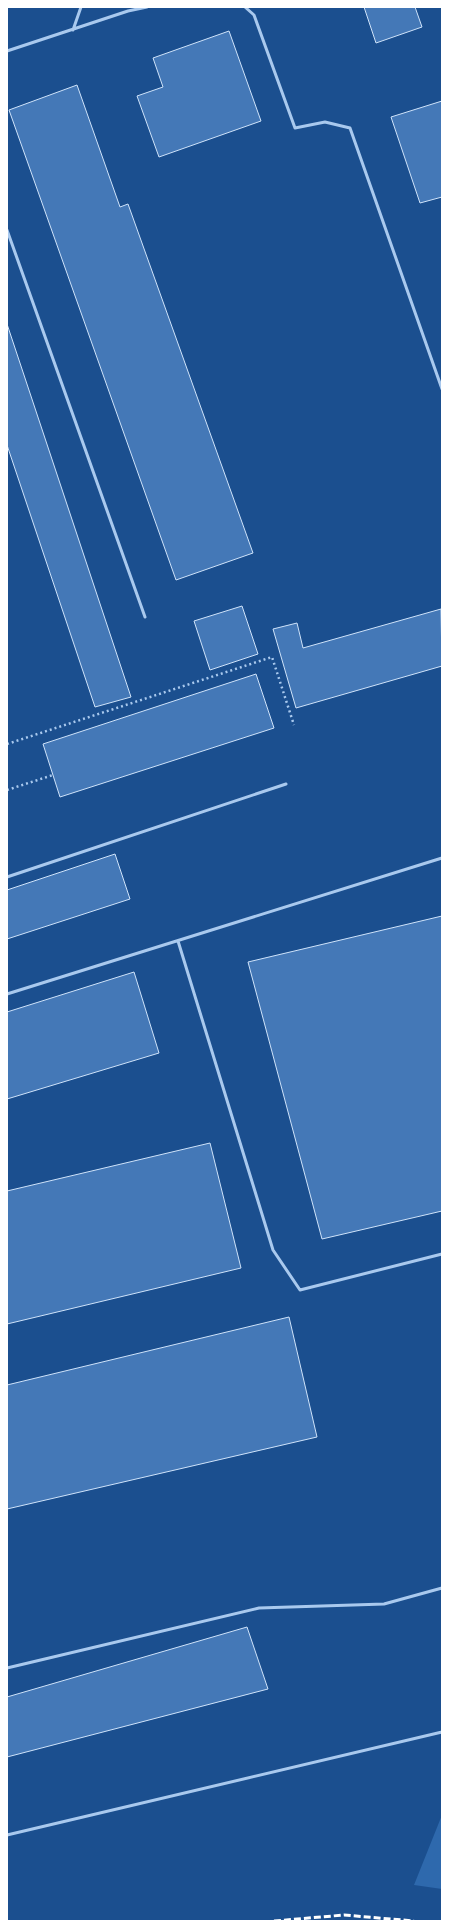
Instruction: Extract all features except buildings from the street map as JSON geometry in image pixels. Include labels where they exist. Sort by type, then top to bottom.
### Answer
[{"type":"lane","points":[[73,30],[82,7]]},
{"type":"lane","points":[[7,51],[128,11],[147,7]]},
{"type":"lane","points":[[245,7],[254,15],[295,128],[325,122],[350,128],[442,389]]},
{"type":"lane","points":[[7,230],[145,617]]},
{"type":"lane","points":[[7,877],[286,784]]},
{"type":"lane","points":[[7,994],[442,858]]},
{"type":"lane","points":[[178,940],[273,1250],[300,1290],[442,1254]]},
{"type":"lane","points":[[7,1668],[259,1608],[384,1604],[442,1588]]},
{"type":"lane","points":[[7,1835],[442,1732]]},
{"type":"path","points":[[7,744],[272,657],[294,725]]},
{"type":"path","points":[[7,790],[53,775]]},
{"type":"shaded area","points":[[442,1815],[442,1889],[414,1885]]},
{"type":"railway","points":[[274,1921],[344,1915],[414,1921]]}]
